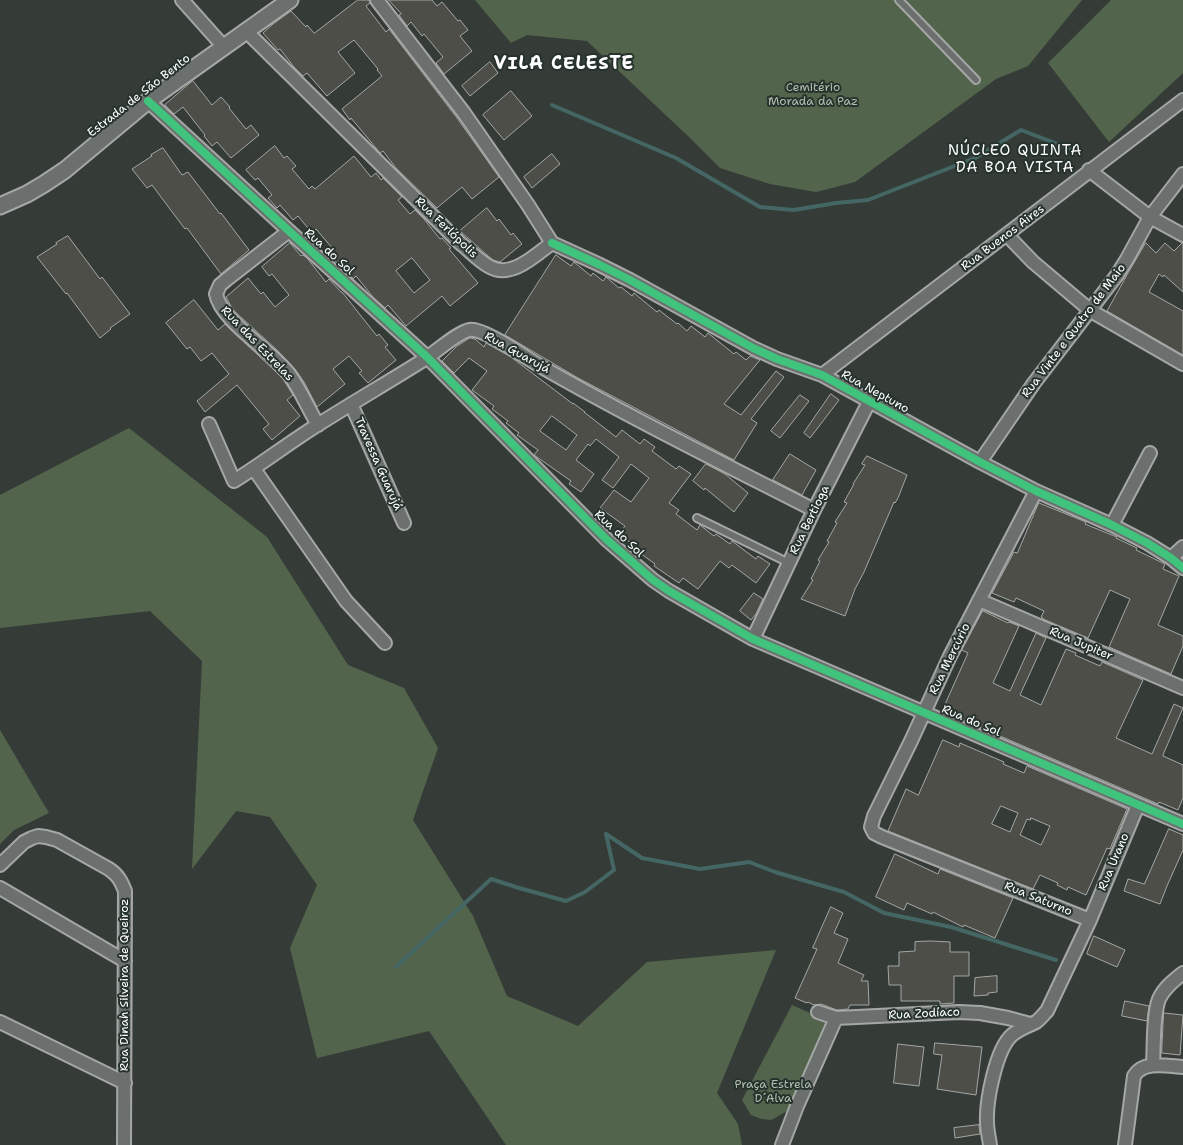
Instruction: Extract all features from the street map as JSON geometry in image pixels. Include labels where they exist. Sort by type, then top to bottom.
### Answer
[{"type":"street","points":[[182,0],[224,47]]},
{"type":"street","name":"Estrada de São Bento","points":[[0,206],[27,194],[58,175],[148,101],[290,0]]},
{"type":"street","points":[[377,0],[464,113],[552,243]]},
{"type":"street","name":"Rua Ferlópolis","points":[[246,31],[460,243],[480,260],[497,270],[510,270],[524,263],[552,243]]},
{"type":"street","name":"Rua Buenos Aires","points":[[822,375],[1183,100]]},
{"type":"street","name":"Rua do Sol","points":[[148,101],[427,357],[599,532],[653,580],[753,639],[1183,824]]},
{"type":"street","points":[[1089,170],[1150,217],[1183,235]]},
{"type":"street","name":"Rua Vinte e Quatro de Maio","points":[[980,462],[1034,383],[1091,311],[1128,259],[1150,217],[1183,174]]},
{"type":"street","name":"Rua das Estrelas","points":[[289,231],[220,285],[216,294],[219,305],[229,317],[289,373],[318,425]]},
{"type":"street","points":[[1007,235],[1033,262],[1091,311],[1183,364]]},
{"type":"street","name":"Rua Neptuno","points":[[552,243],[630,280],[753,348],[822,375],[1036,491],[1112,525],[1171,558],[1183,568]]},
{"type":"street","name":"Rua Guarujá","points":[[209,424],[234,481],[460,334],[471,330],[479,331],[652,427],[814,510]]},
{"type":"street","name":"Rua Bertioga","points":[[753,639],[814,510],[869,402]]},
{"type":"street","name":"Travessa Guarujá","points":[[351,404],[404,523]]},
{"type":"street","points":[[1112,525],[1150,452]]},
{"type":"street","points":[[254,469],[346,601],[385,643]]},
{"type":"street","name":"Rua Mercúrio","points":[[872,830],[871,824],[874,816],[923,712],[1036,491]]},
{"type":"street","points":[[1171,558],[1183,547]]},
{"type":"street","name":"Rua Jupiter","points":[[979,600],[1183,688]]},
{"type":"street","name":"Rua Urano","points":[[1090,920],[1138,805]]},
{"type":"street","name":"Rua Saturno","points":[[872,830],[882,837],[1090,920]]},
{"type":"street","name":"Rua Dinah Silveira de Queiroz","points":[[0,865],[24,842],[38,836],[46,837],[57,840],[117,874],[122,881],[125,891],[124,1145]]},
{"type":"street","points":[[0,888],[125,961]]},
{"type":"street","points":[[990,1145],[987,1122],[988,1102],[997,1062],[1004,1045],[1010,1036],[1036,1021],[1047,1011],[1090,920]]},
{"type":"street","points":[[1154,1065],[1160,997],[1172,982],[1183,973]]},
{"type":"street","name":"Rua Zodíaco","points":[[818,1012],[836,1018],[980,1012],[1030,1024]]},
{"type":"street","points":[[782,1145],[836,1018]]},
{"type":"street","points":[[0,1022],[125,1083]]},
{"type":"street","points":[[1126,1145],[1134,1076],[1138,1070],[1154,1065],[1183,1066]]},
{"type":"lane","points":[[900,0],[976,80]]},
{"type":"lane","points":[[697,518],[789,563]]},
{"type":"green space","name":"Cemitério Morada da Paz","points":[[475,0],[1082,0],[1028,66],[996,79],[855,182],[816,192],[770,184],[720,168],[587,41],[527,35],[511,43]]},
{"type":"green space","points":[[1111,0],[1183,0],[1183,73],[1109,142],[1048,63]]},
{"type":"green space","points":[[129,428],[267,537],[348,665],[404,688],[438,748],[413,820],[473,916],[507,996],[578,1026],[647,962],[776,950],[717,1093],[738,1124],[742,1145],[506,1145],[429,1031],[317,1058],[290,948],[317,885],[270,817],[236,811],[192,869],[202,661],[150,611],[0,628],[0,495]]},
{"type":"green space","points":[[0,730],[49,813],[14,830],[0,844]]},
{"type":"green space","name":"Praça Estrela D´Alva","points":[[792,1005],[830,1022],[791,1109],[771,1120],[762,1119],[751,1115],[742,1100]]},
{"type":"building","points":[[358,0],[369,0],[370,3],[366,6],[386,32],[389,29],[499,177],[472,199],[462,187],[437,208],[396,168],[383,151],[380,153],[351,118],[350,120],[342,109],[382,76],[354,40],[338,52],[355,73],[327,96],[307,73],[303,76],[280,49],[278,50],[263,33],[291,11],[314,33]]},
{"type":"building","points":[[389,0],[432,0],[437,6],[442,2],[468,30],[460,36],[472,51],[444,74],[436,63],[443,57],[411,22],[407,26],[399,15],[401,14]]},
{"type":"building","points":[[490,62],[498,73],[470,96],[462,86]]},
{"type":"building","points":[[193,81],[212,105],[221,97],[246,129],[251,125],[259,135],[231,158],[217,142],[212,146],[183,107],[174,114],[165,105]]},
{"type":"building","points":[[511,91],[532,116],[504,140],[483,115]]},
{"type":"building","points":[[275,146],[284,158],[287,156],[296,166],[292,169],[309,189],[312,186],[315,189],[354,156],[371,177],[376,173],[381,180],[383,178],[402,197],[398,200],[410,214],[415,210],[424,219],[440,239],[442,238],[451,248],[449,249],[478,283],[450,306],[442,296],[406,326],[388,305],[385,308],[373,297],[356,276],[353,279],[339,261],[337,263],[329,252],[333,249],[316,229],[312,233],[298,216],[293,220],[280,205],[277,208],[268,198],[272,195],[258,178],[255,180],[246,170]],"holes":[[[412,258],[430,280],[414,293],[396,271]]]},
{"type":"building","points":[[163,148],[182,175],[188,172],[249,250],[221,274],[152,185],[147,188],[132,169]]},
{"type":"building","points":[[552,154],[560,164],[532,188],[524,177]]},
{"type":"building","points":[[487,208],[497,221],[499,219],[511,235],[513,233],[522,244],[500,262],[493,260],[460,231]]},
{"type":"building","points":[[68,236],[100,279],[102,277],[130,314],[110,328],[100,338],[67,293],[37,257]]},
{"type":"building","points":[[290,243],[301,256],[303,255],[307,258],[326,282],[329,279],[342,292],[377,336],[379,334],[388,345],[385,347],[396,360],[368,383],[359,373],[362,371],[349,356],[333,369],[345,384],[317,407],[295,369],[233,310],[226,297],[248,278],[275,307],[289,295],[272,274],[269,276],[262,267]]},
{"type":"building","points":[[1146,243],[1156,253],[1165,243],[1174,251],[1183,243],[1183,292],[1164,275],[1163,277],[1159,274],[1149,292],[1183,311],[1183,355],[1107,311]]},
{"type":"building","points":[[556,255],[571,266],[574,262],[591,276],[593,273],[603,281],[606,277],[632,296],[634,293],[657,312],[659,310],[687,331],[691,326],[705,337],[708,333],[734,354],[736,352],[746,360],[750,356],[760,360],[724,404],[741,415],[776,371],[784,377],[751,419],[757,423],[734,460],[578,378],[505,335]]},
{"type":"building","points":[[194,300],[218,330],[225,324],[283,379],[293,395],[287,400],[300,416],[272,440],[263,429],[269,424],[237,385],[205,412],[197,401],[229,374],[212,353],[201,361],[190,347],[187,349],[166,323]]},
{"type":"building","points":[[470,338],[475,339],[484,347],[486,343],[511,357],[616,437],[622,430],[640,444],[644,439],[655,447],[652,451],[676,469],[679,466],[691,474],[669,503],[679,510],[676,514],[697,530],[700,525],[714,536],[716,534],[730,544],[732,541],[756,559],[758,556],[770,564],[756,583],[732,565],[729,568],[720,561],[698,589],[683,578],[679,583],[654,566],[655,564],[640,553],[641,551],[619,534],[625,526],[600,508],[614,490],[631,502],[649,478],[631,464],[613,488],[602,480],[619,457],[596,439],[590,446],[588,444],[576,460],[594,474],[581,492],[569,484],[571,481],[534,455],[538,450],[517,435],[519,433],[506,423],[508,421],[492,409],[494,406],[472,390],[487,371],[469,358],[454,373],[442,361],[456,347]],"holes":[[[552,416],[577,435],[566,450],[540,431]]]},
{"type":"building","points":[[831,394],[839,400],[810,438],[804,433]]},
{"type":"building","points":[[800,395],[809,401],[780,438],[771,431]]},
{"type":"building","points":[[790,454],[816,470],[802,495],[773,480]]},
{"type":"building","points":[[867,456],[907,475],[855,589],[845,616],[801,599],[813,580],[811,579],[820,561],[818,560],[829,542],[827,541],[837,523],[835,522],[847,503],[844,502],[865,465],[862,464]]},
{"type":"building","points":[[706,464],[725,474],[748,493],[734,512],[705,488],[704,490],[693,481]]},
{"type":"building","points":[[1039,503],[1117,537],[1137,548],[1136,550],[1165,564],[1163,569],[1179,576],[1158,625],[1183,636],[1183,646],[1171,674],[1109,647],[1130,599],[1110,590],[1088,638],[1043,619],[1041,617],[1044,611],[1016,598],[1014,602],[992,593],[1014,552],[1017,553]]},
{"type":"building","points":[[754,593],[763,599],[751,620],[740,611]]},
{"type":"building","points":[[983,611],[1019,626],[993,683],[1010,691],[1036,633],[1046,638],[1020,695],[1041,705],[1066,649],[1100,666],[1102,662],[1143,680],[1116,738],[1152,754],[1174,704],[1183,708],[1163,755],[1183,765],[1183,798],[1178,810],[1159,802],[1158,804],[942,711],[968,653],[962,650]]},
{"type":"building","points":[[943,740],[959,747],[960,743],[1024,773],[1027,766],[1127,809],[1110,849],[1107,848],[1086,895],[1068,887],[1067,890],[1057,885],[1058,883],[1040,875],[1033,889],[888,831],[906,789],[918,795]],"holes":[[[1001,806],[1018,813],[1010,832],[992,824]],[[1031,818],[1050,826],[1041,845],[1020,835],[1027,819],[1030,820]]]},
{"type":"building","points":[[1169,829],[1183,835],[1183,850],[1160,904],[1124,891],[1128,879],[1144,884]]},
{"type":"building","points":[[895,854],[938,874],[940,869],[1013,898],[995,938],[964,925],[963,927],[933,912],[932,914],[907,903],[904,910],[876,897]]},
{"type":"building","points":[[831,907],[843,913],[834,933],[848,939],[838,963],[864,975],[861,981],[868,981],[869,1005],[850,1005],[848,1009],[837,1010],[821,1004],[807,1003],[795,998],[817,949],[813,948]]},
{"type":"building","points":[[1094,936],[1125,950],[1117,967],[1087,954]]},
{"type":"building","points":[[915,942],[950,942],[950,952],[969,952],[969,976],[954,976],[954,1003],[940,1004],[940,1001],[901,1001],[901,985],[889,985],[888,966],[899,966],[899,952],[915,951]]},
{"type":"building","points":[[997,976],[997,992],[974,996],[975,978]]},
{"type":"building","points":[[1125,1001],[1149,1006],[1147,1021],[1122,1016]]},
{"type":"building","points":[[1164,1013],[1183,1015],[1180,1055],[1162,1053]]},
{"type":"building","points":[[935,1043],[982,1047],[976,1095],[937,1089],[942,1055],[934,1054]]},
{"type":"building","points":[[898,1044],[924,1047],[919,1086],[894,1083]]},
{"type":"building","points":[[979,1125],[980,1134],[955,1138],[954,1128]]},
{"type":"waterway","points":[[552,105],[676,158],[760,207],[794,210],[868,200],[975,158],[1021,130],[1076,151]]},
{"type":"waterway","points":[[396,967],[491,879],[566,901],[585,892],[614,870],[606,834],[642,858],[700,869],[749,862],[775,872],[844,892],[884,913],[951,927],[1056,960]]},
{"type":"cycle path","points":[[148,101],[427,357],[606,539],[653,580],[753,639],[1183,824]]},
{"type":"cycle path","points":[[552,243],[630,280],[753,348],[822,375],[1036,491],[1147,543],[1183,568]]},
{"type":"district","name":"VILA CELESTE","points":[[564,64]]},
{"type":"district","name":"NÚCLEO QUINTA DA BOA VISTA","points":[[1015,160]]}]
